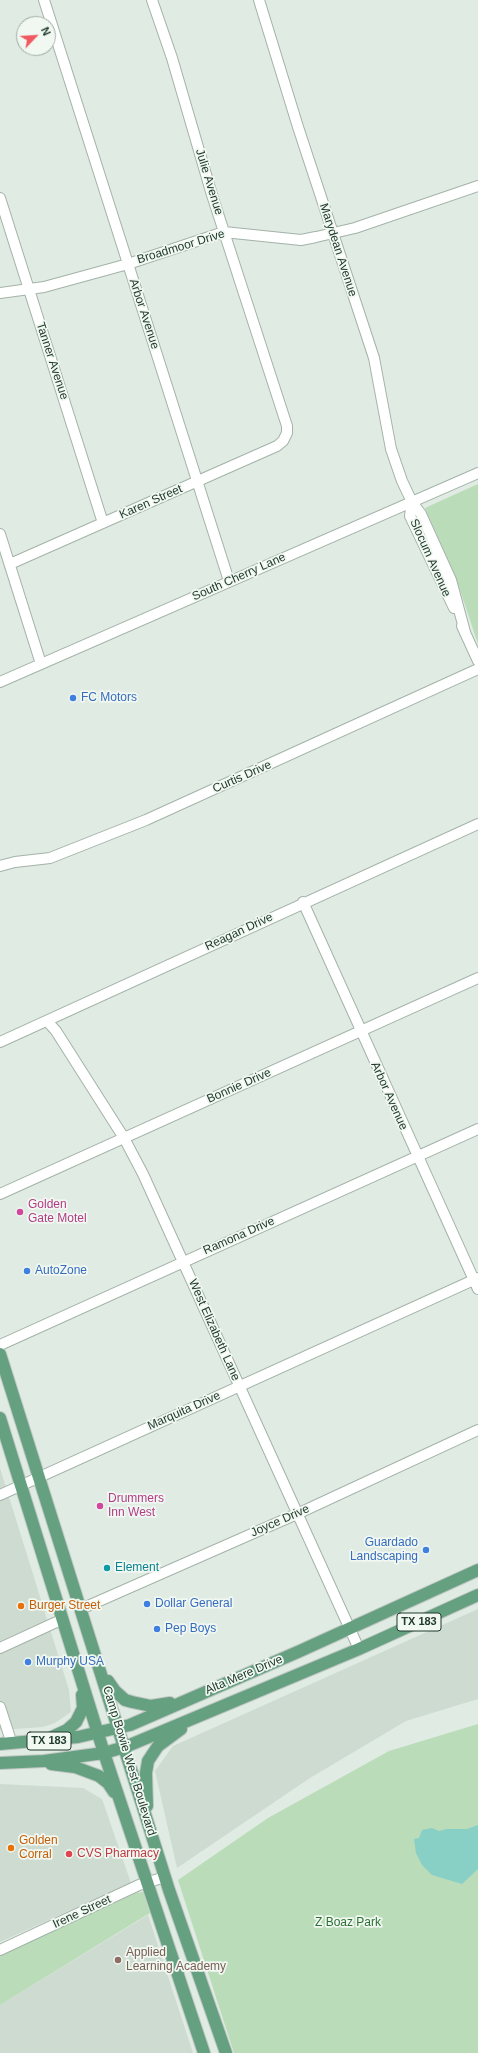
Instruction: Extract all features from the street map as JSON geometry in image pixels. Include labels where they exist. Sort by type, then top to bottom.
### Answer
[{"type":"main road","name":"Camp Bowie West Boulevard","points":[[0,1354],[38,1478],[95,1650],[165,1877],[226,2053]]},
{"type":"main road","name":"Camp Bowie West Boulevard","points":[[0,1418],[20,1487],[67,1631],[104,1753],[204,2053]]},
{"type":"main road","name":"Alta Mere Drive","points":[[6,1744],[40,1742],[98,1733],[119,1728],[350,1629],[478,1570]]},
{"type":"main road","name":"Alta Mere Drive","points":[[0,1763],[30,1762],[104,1753],[125,1748],[360,1649],[478,1595]]},
{"type":"main road","points":[[40,1742],[67,1730],[76,1722],[82,1708],[83,1698],[67,1631]]},
{"type":"main road","points":[[95,1650],[108,1681],[115,1691],[125,1700],[140,1705],[151,1706],[191,1698]]},
{"type":"main road","points":[[145,1812],[148,1804],[146,1773],[152,1754],[158,1746],[198,1717]]},
{"type":"main road","points":[[30,1762],[75,1767],[99,1776],[108,1783],[122,1808]]},
{"type":"street","name":"Arbor Avenue","points":[[44,0],[229,581]]},
{"type":"street","name":"Julie Avenue","points":[[152,0],[172,58],[224,232],[287,426],[287,433]]},
{"type":"street","name":"Marydean Avenue","points":[[258,0],[332,233],[374,358],[391,449],[412,502]]},
{"type":"street","name":"Broadmoor Drive","points":[[0,293],[29,290],[128,264],[224,232],[301,240],[355,228],[478,186]]},
{"type":"street","name":"Tanner Avenue","points":[[0,198],[103,523]]},
{"type":"street","name":"Karen Street","points":[[10,564],[277,446],[283,441],[287,433]]},
{"type":"street","name":"South Cherry Lane","points":[[0,682],[478,473]]},
{"type":"street","name":"Slocum Avenue","points":[[412,502],[410,516],[478,661]]},
{"type":"street","points":[[0,534],[41,664]]},
{"type":"street","name":"Curtis Drive","points":[[0,866],[15,862],[50,858],[132,826],[478,669]]},
{"type":"street","name":"Reagan Drive","points":[[0,1042],[48,1022],[303,902],[478,824]]},
{"type":"street","name":"Arbor Avenue","points":[[303,902],[417,1157],[477,1282]]},
{"type":"street","name":"Bonnie Drive","points":[[0,1194],[478,978]]},
{"type":"street","name":"West Elizabeth Lane","points":[[48,1022],[56,1031],[124,1138],[143,1174],[297,1514],[360,1649]]},
{"type":"street","name":"Ramona Drive","points":[[0,1345],[478,1129]]},
{"type":"street","name":"Marquita Drive","points":[[0,1495],[239,1386],[477,1282]]},
{"type":"street","name":"Joyce Drive","points":[[82,1609],[297,1514],[478,1430]]},
{"type":"street","points":[[0,1648],[63,1619]]},
{"type":"street","points":[[0,1707],[6,1744]]},
{"type":"street","name":"Irene Street","points":[[0,1950],[140,1885],[165,1877]]},
{"type":"shaded area","points":[[0,1468],[69,1690],[71,1712],[55,1723],[43,1727],[0,1730]]},
{"type":"shaded area","points":[[478,1609],[478,1699],[406,1721],[310,1778],[177,1868],[155,1771],[173,1746]]},
{"type":"shaded area","points":[[0,1784],[83,1788],[102,1799],[131,1883],[0,1942]]},
{"type":"shaded area","name":"Applied Learning Academy","points":[[148,1915],[193,2053],[0,2053],[0,2005]]},
{"type":"green space","points":[[478,484],[478,644],[455,575],[425,508]]},
{"type":"green space","name":"Z Boaz Park","points":[[478,1724],[478,2053],[234,2053],[178,1880],[268,1818],[389,1751]]},
{"type":"green space","points":[[143,1892],[150,1913],[0,2005],[0,1955],[136,1893]]},
{"type":"water","points":[[478,1825],[478,1869],[462,1884],[432,1875],[422,1865],[416,1853],[414,1839],[419,1838],[422,1830],[432,1828],[439,1831],[447,1829],[467,1829]]},
{"type":"place","name":"FC Motors","points":[[73,698]]},
{"type":"place","name":"Golden Gate Motel","points":[[20,1212]]},
{"type":"place","name":"AutoZone","points":[[27,1271]]},
{"type":"place","name":"Drummers Inn West","points":[[100,1506]]},
{"type":"place","name":"Guardado Landscaping","points":[[426,1550]]},
{"type":"place","name":"Element","points":[[107,1568]]},
{"type":"place","name":"Dollar General","points":[[147,1604]]},
{"type":"place","name":"Burger Street","points":[[21,1606]]},
{"type":"place","name":"Pep Boys","points":[[157,1629]]},
{"type":"place","name":"Murphy USA","points":[[28,1662]]},
{"type":"place","name":"Golden Corral","points":[[11,1848]]},
{"type":"place","name":"CVS Pharmacy","points":[[69,1854]]},
{"type":"place","name":"Applied Learning Academy","points":[[118,1960]]}]
